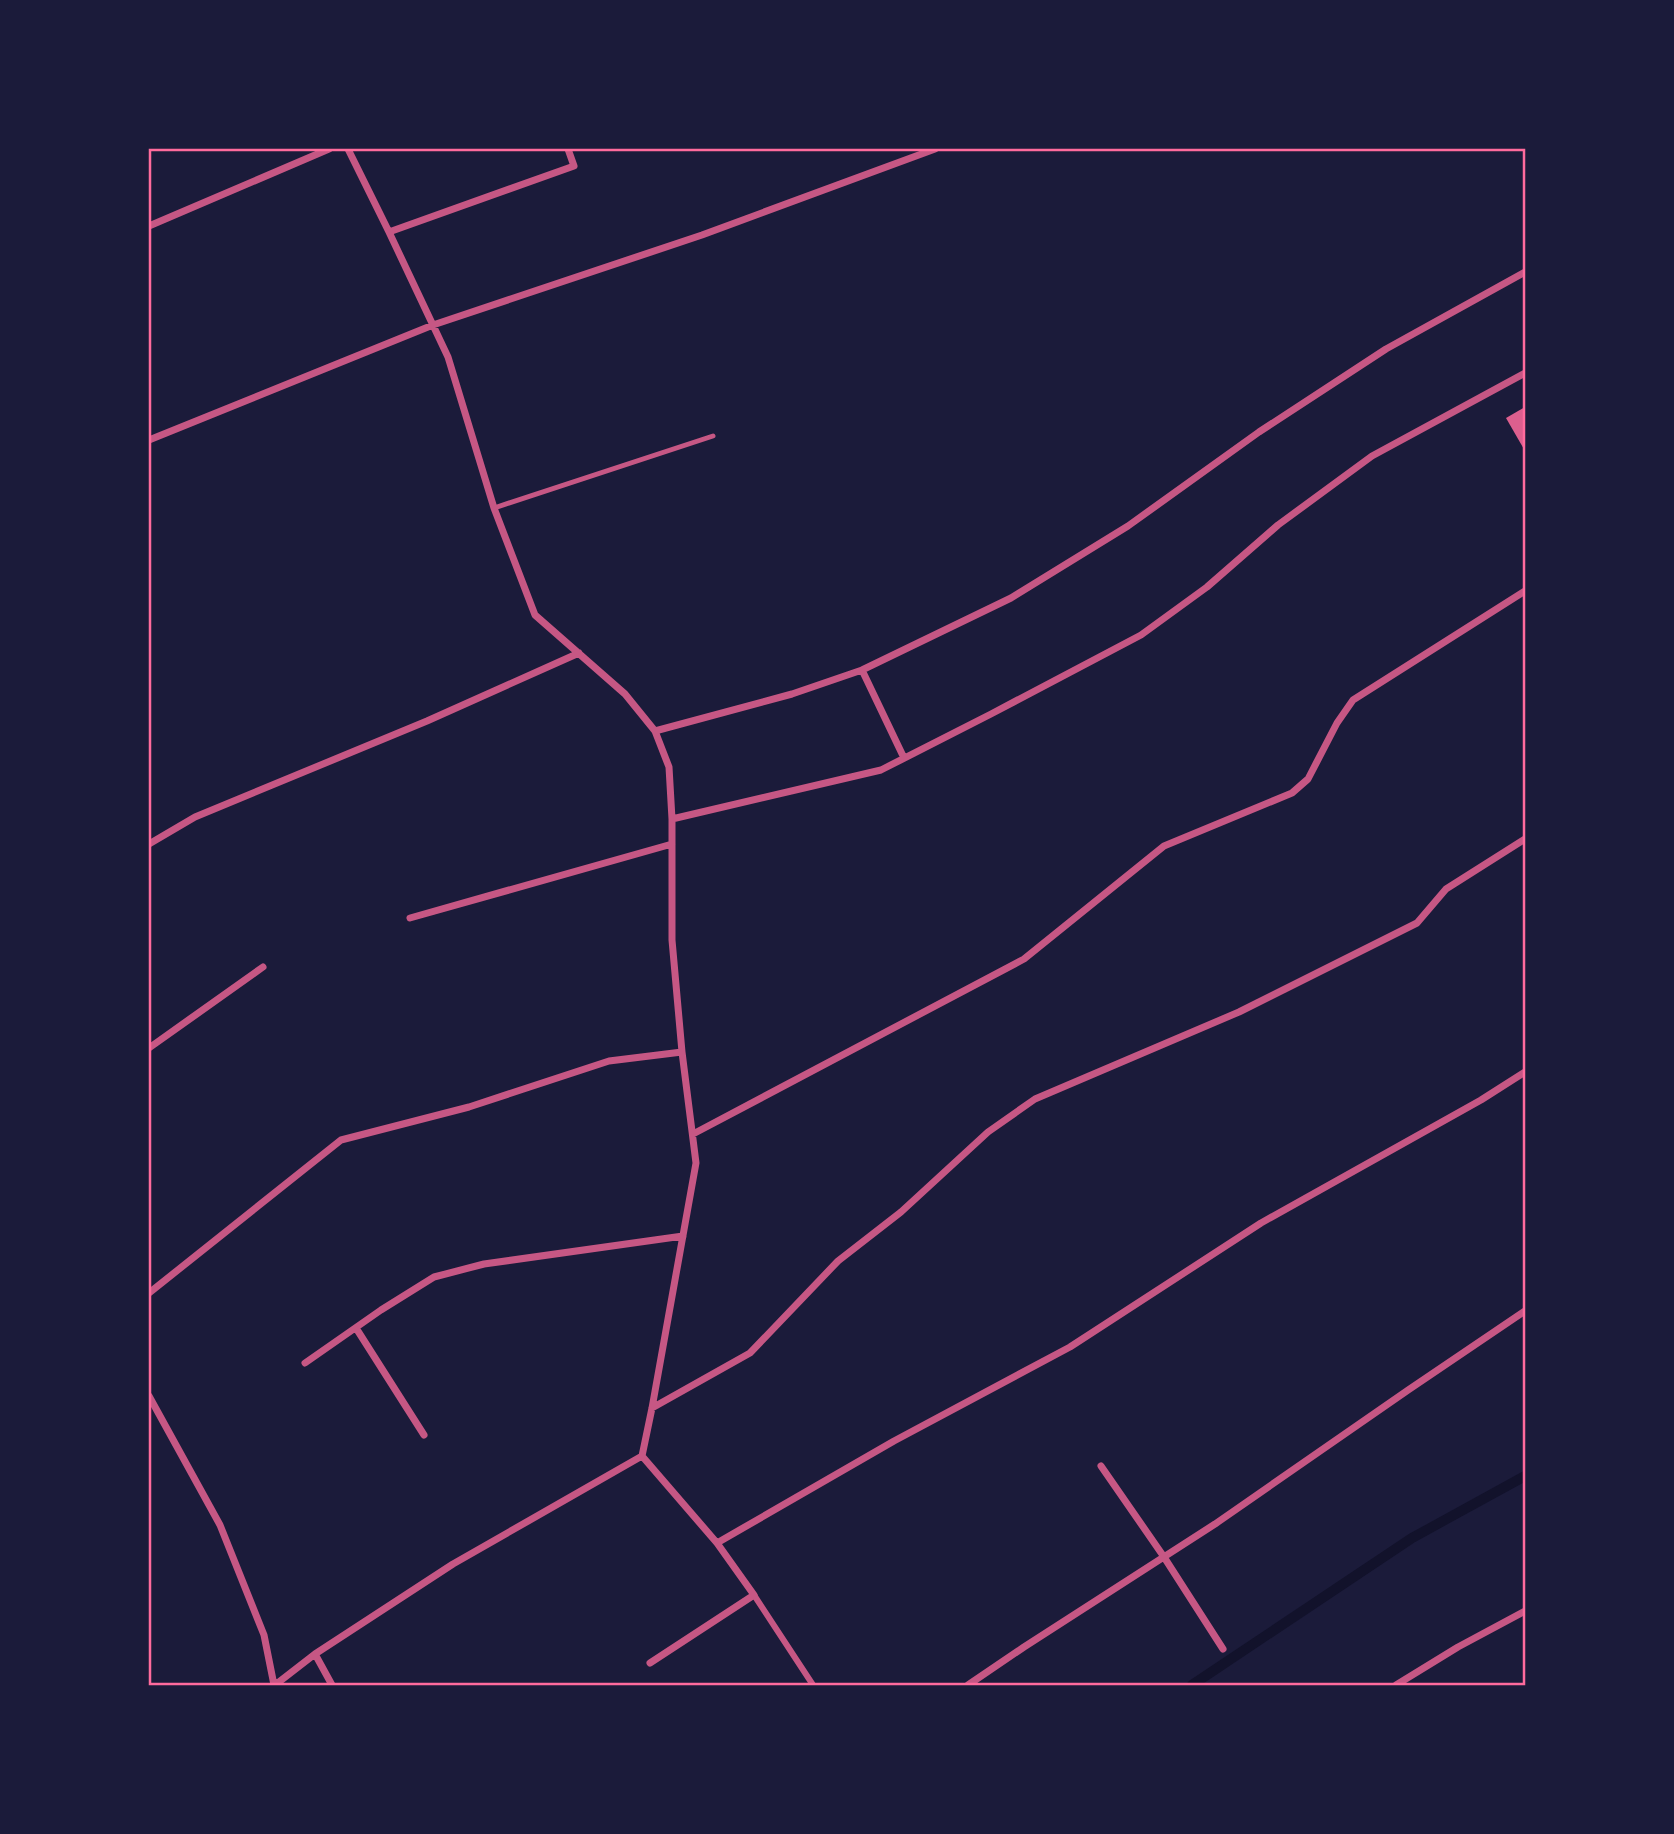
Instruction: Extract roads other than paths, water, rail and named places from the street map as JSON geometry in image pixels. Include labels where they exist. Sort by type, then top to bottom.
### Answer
[{"type":"street","points":[[149,226],[329,149]]},
{"type":"street","points":[[149,1396],[220,1525],[264,1635],[274,1685],[315,1654],[453,1564],[642,1456],[696,1163],[672,940],[672,819],[668,766],[654,731],[625,694],[535,615],[494,508],[448,357],[348,149]]},
{"type":"street","points":[[389,232],[574,166],[568,149]]},
{"type":"street","points":[[149,440],[432,325],[702,235],[935,149]]},
{"type":"street","points":[[654,731],[792,694],[862,670],[1011,598],[1128,526],[1259,432],[1386,349],[1525,272]]},
{"type":"street","points":[[672,819],[881,771],[1140,635],[1207,587],[1278,525],[1372,456],[1525,373]]},
{"type":"street","points":[[692,1134],[1024,959],[1164,846],[1292,793],[1308,779],[1337,723],[1353,700],[1525,591]]},
{"type":"street","points":[[149,844],[195,817],[427,721],[579,653]]},
{"type":"street","points":[[862,670],[904,758]]},
{"type":"street","points":[[652,1408],[750,1353],[838,1261],[901,1212],[988,1132],[1035,1099],[1239,1012],[1417,923],[1446,889],[1525,839]]},
{"type":"street","points":[[410,918],[672,844]]},
{"type":"street","points":[[149,1048],[263,967]]},
{"type":"street","points":[[149,1293],[341,1140],[469,1107],[609,1061],[682,1052]]},
{"type":"street","points":[[717,1543],[894,1441],[1070,1347],[1261,1223],[1481,1100],[1525,1072]]},
{"type":"street","points":[[305,1363],[434,1277],[484,1264],[683,1236]]},
{"type":"street","points":[[968,1685],[1215,1524],[1525,1311]]},
{"type":"street","points":[[356,1328],[424,1435]]},
{"type":"street","points":[[642,1456],[717,1543],[813,1685]]},
{"type":"street","points":[[1101,1466],[1223,1649]]},
{"type":"street","points":[[650,1663],[754,1595]]},
{"type":"street","points":[[1396,1685],[1458,1647],[1525,1611]]},
{"type":"street","points":[[315,1654],[332,1685]]},
{"type":"lane","points":[[494,508],[713,436]]},
{"type":"waterway","points":[[1192,1685],[1412,1538],[1525,1476]]}]
